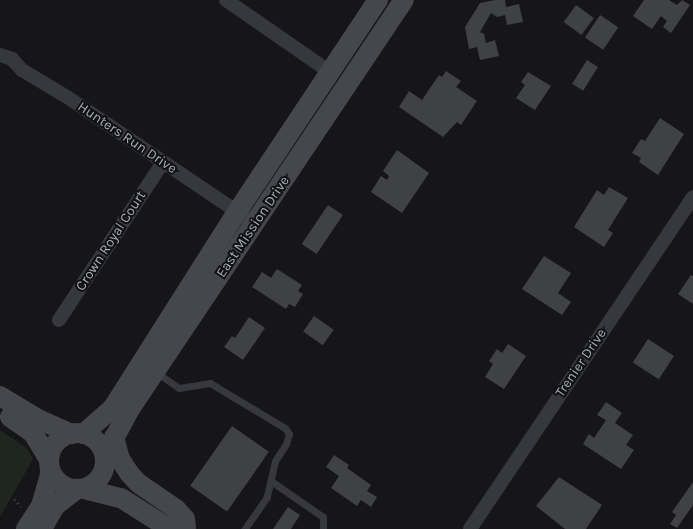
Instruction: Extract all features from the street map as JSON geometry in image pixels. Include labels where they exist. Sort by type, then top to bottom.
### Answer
[{"type":"street","points":[[226,0],[330,72]]},
{"type":"street","name":"East Mission Drive","points":[[77,434],[112,409],[237,212],[378,0]]},
{"type":"street","name":"East Mission Drive","points":[[105,460],[114,437],[156,372],[404,0]]},
{"type":"street","name":"Hunters Run Drive","points":[[0,54],[12,59],[22,70],[255,224]]},
{"type":"street","name":"Crown Royal Court","points":[[59,320],[163,162]]},
{"type":"street","name":"Trenier Drive","points":[[470,529],[693,196]]},
{"type":"street","points":[[0,396],[40,420],[94,440],[105,460],[126,489],[181,528]]},
{"type":"street","points":[[0,411],[33,433],[50,466],[64,486],[121,498],[181,528]]},
{"type":"street","points":[[26,529],[41,506],[55,445],[77,434]]},
{"type":"street","points":[[114,437],[120,459],[129,474],[138,483],[176,509],[185,519],[181,528]]},
{"type":"street","points":[[41,529],[55,506],[98,479],[105,460]]},
{"type":"lane","points":[[156,372],[179,388],[210,383],[285,428],[289,434],[286,444],[275,461],[267,497],[245,529]]},
{"type":"lane","points":[[271,481],[323,517],[323,529]]},
{"type":"shaded area","points":[[0,430],[27,448],[33,459],[0,517]]},
{"type":"building","points":[[505,0],[506,7],[519,4],[523,22],[507,25],[505,15],[497,17],[491,13],[480,32],[484,34],[486,43],[495,40],[499,56],[480,60],[477,47],[469,49],[465,27],[480,3]]},
{"type":"building","points":[[644,0],[669,0],[677,5],[682,0],[690,5],[671,33],[663,27],[667,21],[661,16],[652,29],[633,16]]},
{"type":"building","points":[[576,5],[594,18],[581,35],[564,22]]},
{"type":"building","points":[[600,15],[618,27],[603,50],[585,37]]},
{"type":"building","points":[[587,60],[598,67],[583,91],[572,84]]},
{"type":"building","points":[[446,71],[461,81],[456,87],[477,101],[461,125],[457,122],[443,137],[399,107],[409,91],[422,100],[439,75],[442,77]]},
{"type":"building","points":[[528,72],[551,86],[535,110],[516,98],[525,85],[521,82]]},
{"type":"building","points":[[660,118],[684,134],[658,175],[639,162],[641,158],[632,153],[641,139],[645,141]]},
{"type":"building","points":[[397,150],[429,173],[402,213],[371,192],[381,176],[387,180],[389,176],[383,171]]},
{"type":"building","points":[[609,187],[628,198],[608,230],[613,233],[604,247],[574,227],[597,190],[604,195]]},
{"type":"building","points":[[328,205],[343,215],[317,254],[302,244]]},
{"type":"building","points":[[544,256],[571,273],[558,293],[571,302],[562,315],[522,289]]},
{"type":"building","points":[[277,269],[302,285],[298,291],[303,294],[295,307],[289,304],[286,309],[252,287],[262,272],[271,278]]},
{"type":"building","points":[[691,275],[693,276],[693,304],[678,294]]},
{"type":"building","points":[[314,316],[334,330],[323,345],[303,332]]},
{"type":"building","points":[[249,317],[265,328],[243,360],[224,347],[232,336],[235,338]]},
{"type":"building","points":[[648,339],[674,356],[659,379],[633,362]]},
{"type":"building","points":[[508,344],[526,356],[504,389],[485,377],[493,364],[489,361],[497,349],[502,353]]},
{"type":"building","points":[[606,402],[622,413],[615,423],[633,435],[626,445],[634,450],[621,469],[583,444],[589,434],[594,438],[606,420],[597,415]]},
{"type":"building","points":[[232,426],[269,452],[227,512],[190,486]]},
{"type":"building","points":[[334,455],[349,465],[347,468],[371,485],[367,491],[377,497],[371,507],[361,500],[357,506],[331,488],[339,476],[326,467]]},
{"type":"building","points":[[559,477],[602,505],[586,529],[565,529],[536,506]]},
{"type":"building","points":[[693,482],[693,505],[677,528],[670,524],[676,515],[672,512]]},
{"type":"building","points":[[288,507],[300,515],[291,529],[273,529]]}]
